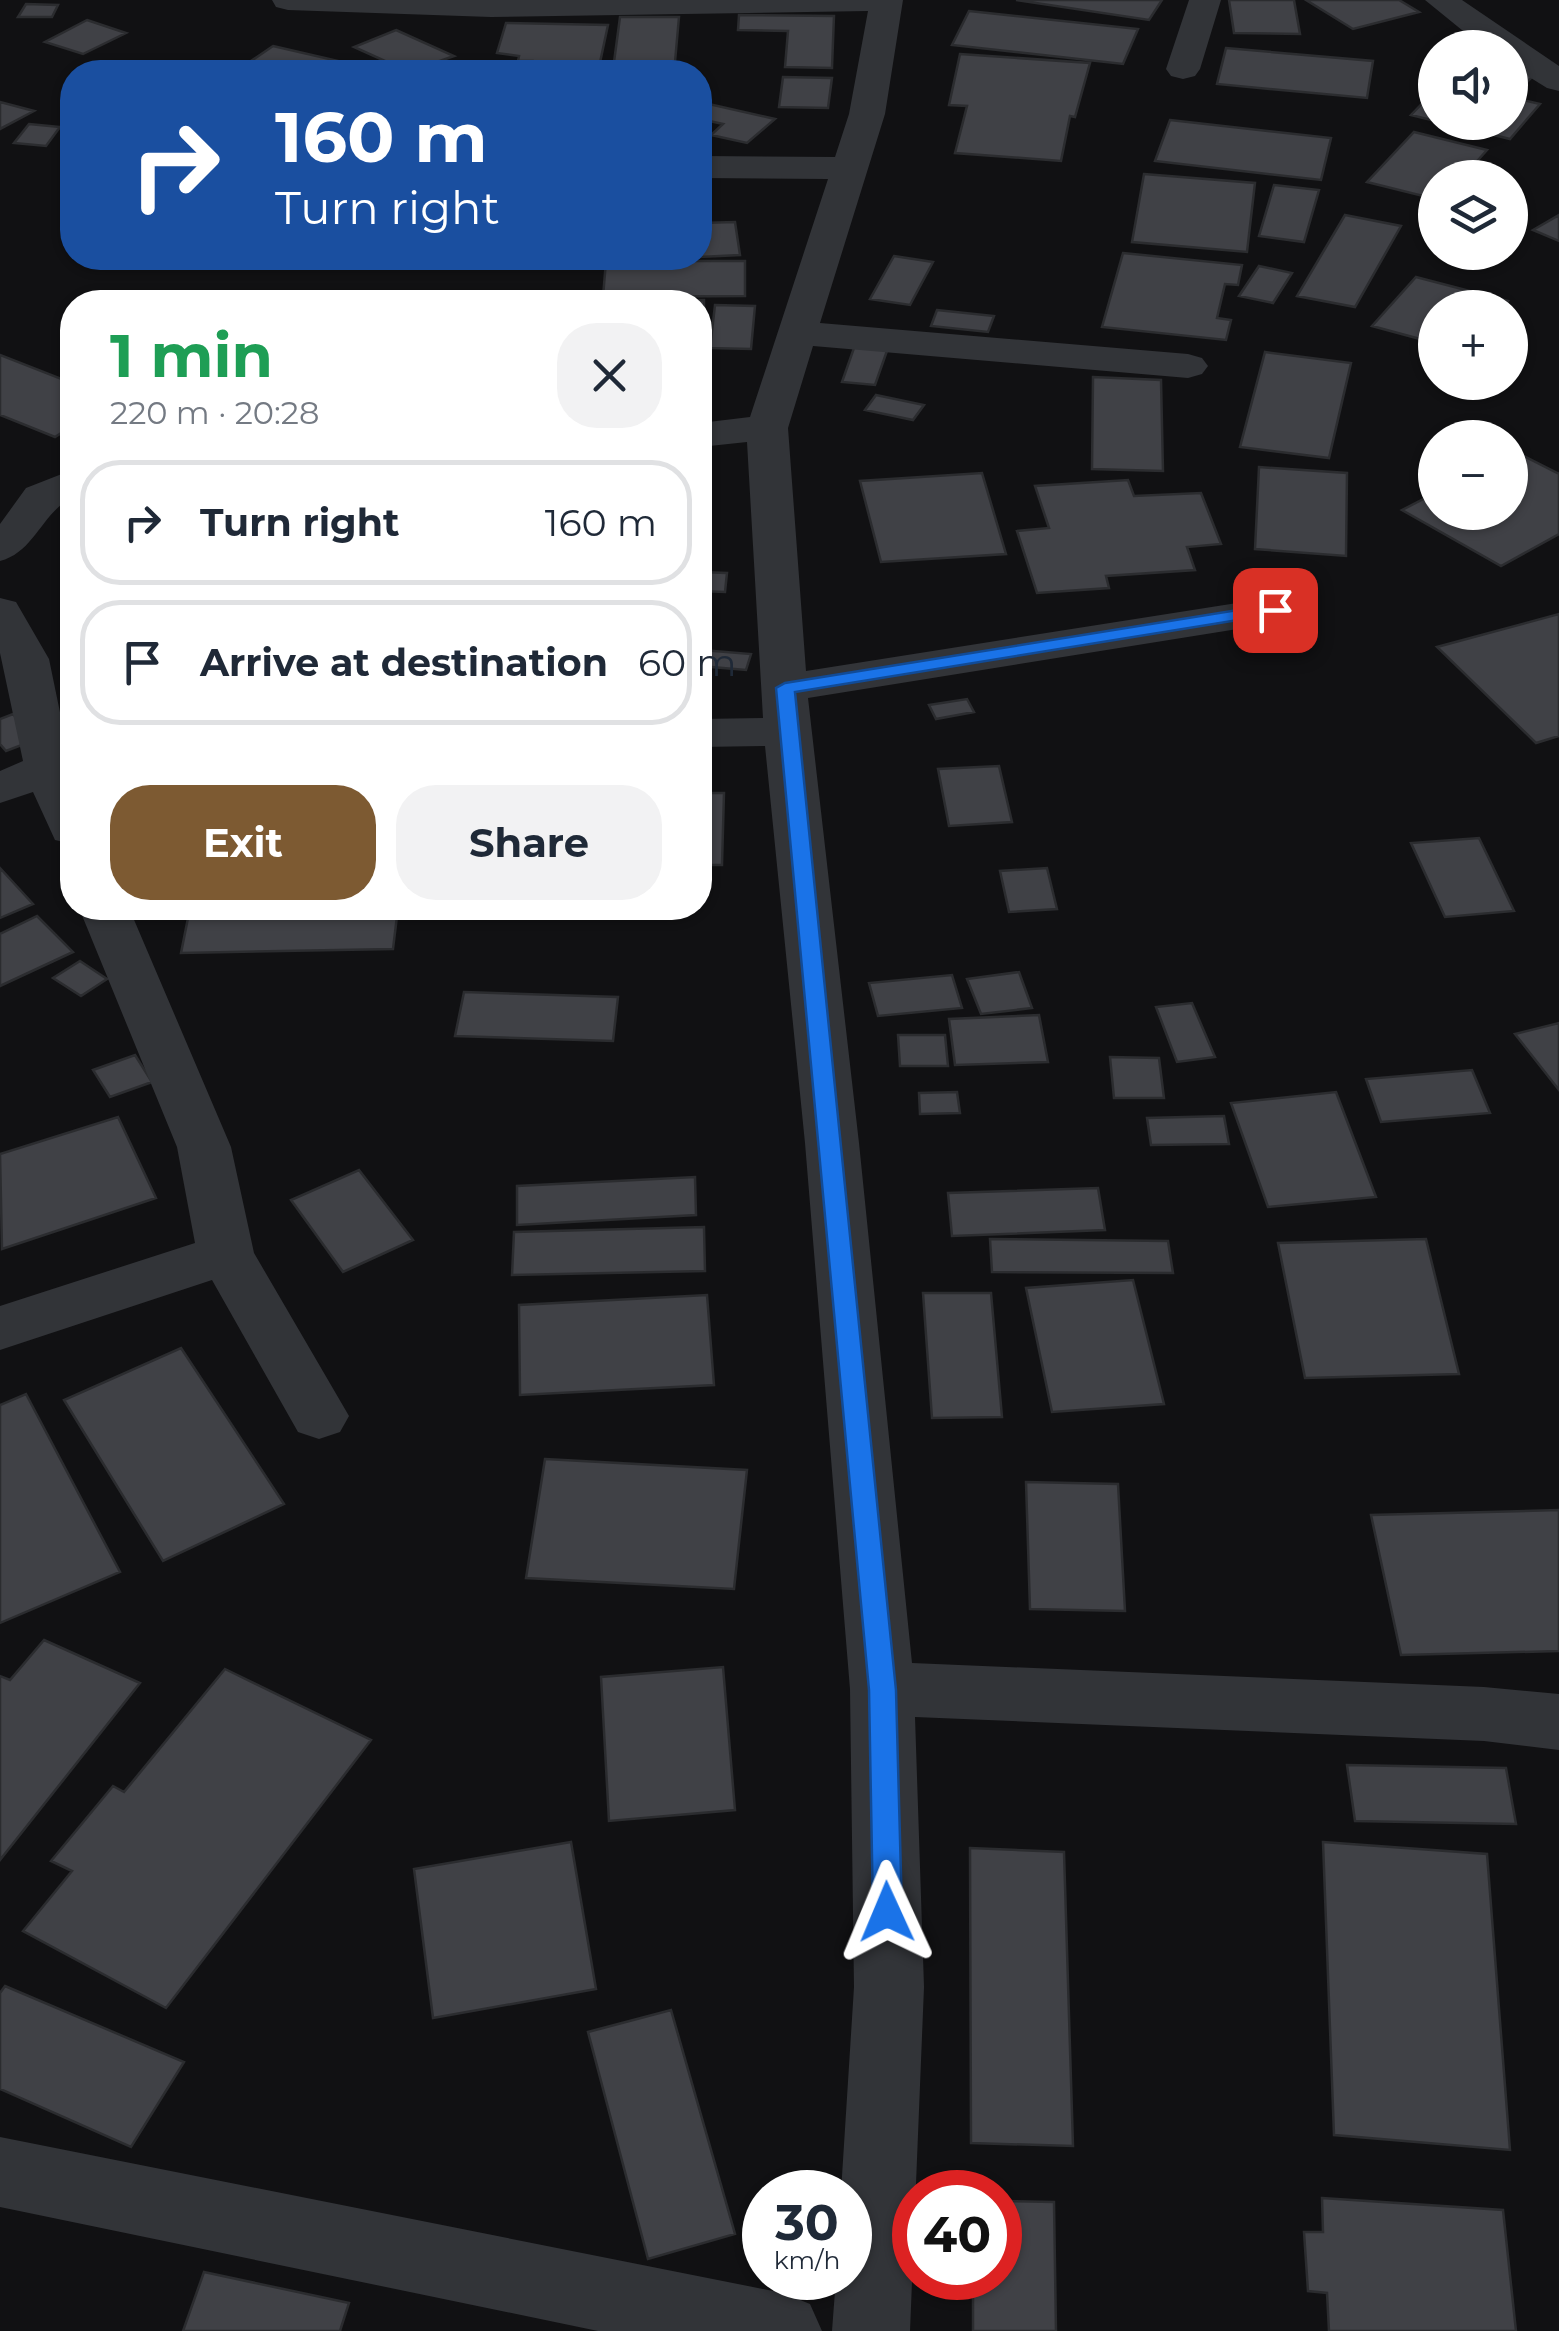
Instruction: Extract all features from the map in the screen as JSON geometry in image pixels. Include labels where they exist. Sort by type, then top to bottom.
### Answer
[{"type":"street","points":[[288,0],[491,7],[886,0],[867,114],[767,428],[786,710],[832,1143],[882,1690],[889,1987],[871,2331]]},
{"type":"street","points":[[1183,69],[1204,0]]},
{"type":"street","points":[[1441,0],[1482,30]]},
{"type":"street","points":[[1528,62],[1559,81]]},
{"type":"street","points":[[712,167],[850,168]]},
{"type":"street","points":[[798,332],[1188,366]]},
{"type":"street","points":[[712,434],[767,428]]},
{"type":"street","points":[[0,548],[28,520],[41,497],[60,488]]},
{"type":"street","points":[[712,730],[786,710],[1275,610]]},
{"type":"street","points":[[0,612],[26,659],[60,767],[0,788]]},
{"type":"street","points":[[109,920],[204,1146],[226,1254],[319,1416]]},
{"type":"street","points":[[0,1328],[226,1254]]},
{"type":"street","points":[[882,1690],[1484,1714],[1559,1722]]},
{"type":"street","points":[[0,2172],[783,2331]]},
{"type":"building","points":[[1016,0],[1162,0],[1149,20]]},
{"type":"building","points":[[1229,0],[1294,0],[1300,34],[1234,33]]},
{"type":"building","points":[[1306,0],[1399,0],[1419,12],[1353,29]]},
{"type":"building","points":[[26,4],[58,5],[52,17],[18,17]]},
{"type":"building","points":[[969,11],[1138,29],[1123,64],[952,45]]},
{"type":"building","points":[[739,15],[834,16],[832,68],[785,67],[788,31],[738,30]]},
{"type":"building","points":[[620,17],[679,17],[675,60],[614,60]]},
{"type":"building","points":[[87,20],[126,33],[83,54],[45,42]]},
{"type":"building","points":[[506,23],[608,25],[601,60],[518,60],[519,56],[497,53]]},
{"type":"building","points":[[396,30],[454,56],[443,60],[383,60],[354,47]]},
{"type":"building","points":[[273,46],[334,60],[253,60]]},
{"type":"building","points":[[1226,48],[1373,61],[1367,98],[1217,84]]},
{"type":"building","points":[[960,54],[1090,63],[1075,117],[1070,116],[1061,161],[955,153],[967,106],[949,105]]},
{"type":"building","points":[[783,77],[832,78],[828,108],[779,107]]},
{"type":"building","points":[[1528,101],[1540,104],[1528,118]]},
{"type":"building","points":[[0,102],[34,111],[0,129]]},
{"type":"building","points":[[712,105],[775,119],[747,143],[712,135],[723,124],[712,122]]},
{"type":"building","points":[[1170,120],[1331,138],[1321,180],[1155,161]]},
{"type":"building","points":[[29,124],[60,127],[46,146],[14,143]]},
{"type":"building","points":[[1414,132],[1418,133],[1418,140],[1446,140],[1487,150],[1478,160],[1418,160],[1418,195],[1367,182]]},
{"type":"building","points":[[1144,174],[1255,183],[1247,252],[1132,242]]},
{"type":"building","points":[[1274,185],[1319,190],[1304,242],[1259,236]]},
{"type":"building","points":[[1345,215],[1401,226],[1355,307],[1297,296]]},
{"type":"building","points":[[1559,215],[1559,241],[1533,230]]},
{"type":"building","points":[[735,222],[740,255],[712,256],[712,223]]},
{"type":"building","points":[[1123,253],[1242,265],[1238,285],[1225,284],[1217,318],[1231,320],[1226,340],[1102,327]]},
{"type":"building","points":[[894,256],[933,262],[910,305],[870,299]]},
{"type":"building","points":[[712,261],[745,261],[745,296],[712,296],[712,290],[604,290],[605,270],[712,270]]},
{"type":"building","points":[[1259,266],[1292,273],[1273,303],[1239,296]]},
{"type":"building","points":[[1416,277],[1466,290],[1418,290],[1418,338],[1372,326]]},
{"type":"building","points":[[715,305],[755,306],[751,349],[712,348]]},
{"type":"building","points":[[937,310],[994,316],[988,332],[931,326]]},
{"type":"building","points":[[855,345],[888,348],[875,385],[842,382]]},
{"type":"building","points":[[1265,352],[1351,363],[1329,458],[1240,447]]},
{"type":"building","points":[[0,355],[60,378],[60,434],[55,437],[0,415]]},
{"type":"building","points":[[1093,377],[1161,380],[1163,471],[1092,469]]},
{"type":"building","points":[[876,395],[924,405],[913,420],[865,410]]},
{"type":"building","points":[[1528,458],[1559,474],[1559,534],[1501,566],[1437,530],[1528,530]]},
{"type":"building","points":[[1259,467],[1347,473],[1346,556],[1255,549]]},
{"type":"building","points":[[982,473],[1006,554],[881,562],[860,481]]},
{"type":"building","points":[[1128,480],[1134,496],[1201,493],[1221,544],[1187,547],[1195,570],[1106,576],[1109,588],[1037,593],[1017,531],[1049,528],[1035,486]]},
{"type":"building","points":[[1418,502],[1418,519],[1402,510]]},
{"type":"building","points":[[712,572],[727,573],[725,592],[712,591]]},
{"type":"building","points":[[1559,614],[1559,736],[1536,743],[1437,647]]},
{"type":"building","points":[[712,651],[751,654],[746,670],[712,667]]},
{"type":"building","points":[[967,699],[974,712],[936,719],[929,705]]},
{"type":"building","points":[[13,714],[35,740],[6,751],[0,744],[0,719]]},
{"type":"building","points":[[999,766],[1012,822],[949,826],[938,769]]},
{"type":"building","points":[[712,793],[724,793],[722,865],[712,865]]},
{"type":"building","points":[[1479,838],[1514,911],[1445,917],[1411,843]]},
{"type":"building","points":[[0,868],[33,904],[0,918]]},
{"type":"building","points":[[1047,868],[1057,909],[1009,912],[1000,871]]},
{"type":"building","points":[[37,916],[73,952],[0,986],[0,934]]},
{"type":"building","points":[[188,920],[397,920],[393,949],[181,953]]},
{"type":"building","points":[[80,961],[107,979],[81,996],[53,978]]},
{"type":"building","points":[[1019,972],[1032,1008],[981,1014],[967,979]]},
{"type":"building","points":[[952,975],[962,1008],[878,1016],[869,983]]},
{"type":"building","points":[[464,992],[618,997],[613,1041],[455,1036]]},
{"type":"building","points":[[1192,1003],[1215,1057],[1177,1062],[1156,1007]]},
{"type":"building","points":[[1039,1015],[1048,1062],[955,1065],[949,1019]]},
{"type":"building","points":[[1559,1023],[1559,1090],[1515,1034]]},
{"type":"building","points":[[898,1035],[945,1035],[948,1066],[900,1066]]},
{"type":"building","points":[[135,1055],[152,1082],[110,1097],[93,1070]]},
{"type":"building","points":[[1110,1057],[1159,1058],[1164,1098],[1114,1098]]},
{"type":"building","points":[[1472,1070],[1490,1113],[1381,1122],[1366,1079]]},
{"type":"building","points":[[957,1092],[960,1113],[920,1114],[919,1093]]},
{"type":"building","points":[[1336,1092],[1376,1197],[1268,1207],[1231,1103]]},
{"type":"building","points":[[1224,1116],[1229,1144],[1151,1145],[1147,1118]]},
{"type":"building","points":[[118,1117],[156,1198],[2,1249],[0,1154]]},
{"type":"building","points":[[359,1170],[413,1240],[343,1272],[291,1200]]},
{"type":"building","points":[[695,1177],[696,1215],[517,1225],[517,1186]]},
{"type":"building","points":[[1098,1188],[1105,1230],[952,1236],[948,1193]]},
{"type":"building","points":[[704,1227],[705,1271],[512,1275],[514,1232]]},
{"type":"building","points":[[990,1239],[1168,1241],[1173,1273],[992,1272]]},
{"type":"building","points":[[1426,1239],[1459,1374],[1305,1378],[1278,1243]]},
{"type":"building","points":[[1133,1280],[1164,1404],[1052,1412],[1026,1288]]},
{"type":"building","points":[[923,1293],[991,1293],[1002,1417],[932,1418]]},
{"type":"building","points":[[707,1295],[714,1385],[520,1395],[519,1305]]},
{"type":"building","points":[[181,1348],[284,1504],[163,1561],[64,1400]]},
{"type":"building","points":[[26,1394],[120,1572],[0,1623],[0,1405]]},
{"type":"building","points":[[545,1459],[747,1470],[734,1589],[526,1578]]},
{"type":"building","points":[[1026,1482],[1118,1484],[1125,1611],[1030,1609]]},
{"type":"building","points":[[1559,1510],[1559,1651],[1401,1655],[1371,1515]]},
{"type":"building","points":[[44,1640],[140,1683],[0,1860],[0,1676],[10,1680]]},
{"type":"building","points":[[723,1667],[735,1810],[609,1821],[601,1677]]},
{"type":"building","points":[[225,1669],[371,1740],[166,2008],[23,1931],[72,1871],[51,1861],[113,1786],[124,1792]]},
{"type":"building","points":[[1347,1765],[1506,1768],[1516,1824],[1355,1821]]},
{"type":"building","points":[[571,1842],[596,1989],[433,2018],[414,1869]]},
{"type":"building","points":[[1323,1842],[1487,1854],[1510,2150],[1334,2135]]},
{"type":"building","points":[[970,1848],[1064,1852],[1073,2146],[971,2143]]},
{"type":"building","points":[[5,1986],[184,2062],[131,2147],[0,2089],[0,1993]]},
{"type":"building","points":[[671,2010],[735,2234],[648,2259],[588,2032]]},
{"type":"building","points":[[1322,2198],[1503,2210],[1516,2331],[1329,2331],[1327,2293],[1308,2291],[1304,2232],[1323,2232]]},
{"type":"building","points":[[1022,2201],[1054,2202],[1056,2331],[973,2331],[973,2300],[1022,2300]]},
{"type":"building","points":[[204,2272],[349,2303],[340,2331],[183,2331]]},
{"type":"route","points":[[887,1912],[882,1690],[832,1143],[786,732],[785,688],[1275,610]]}]
